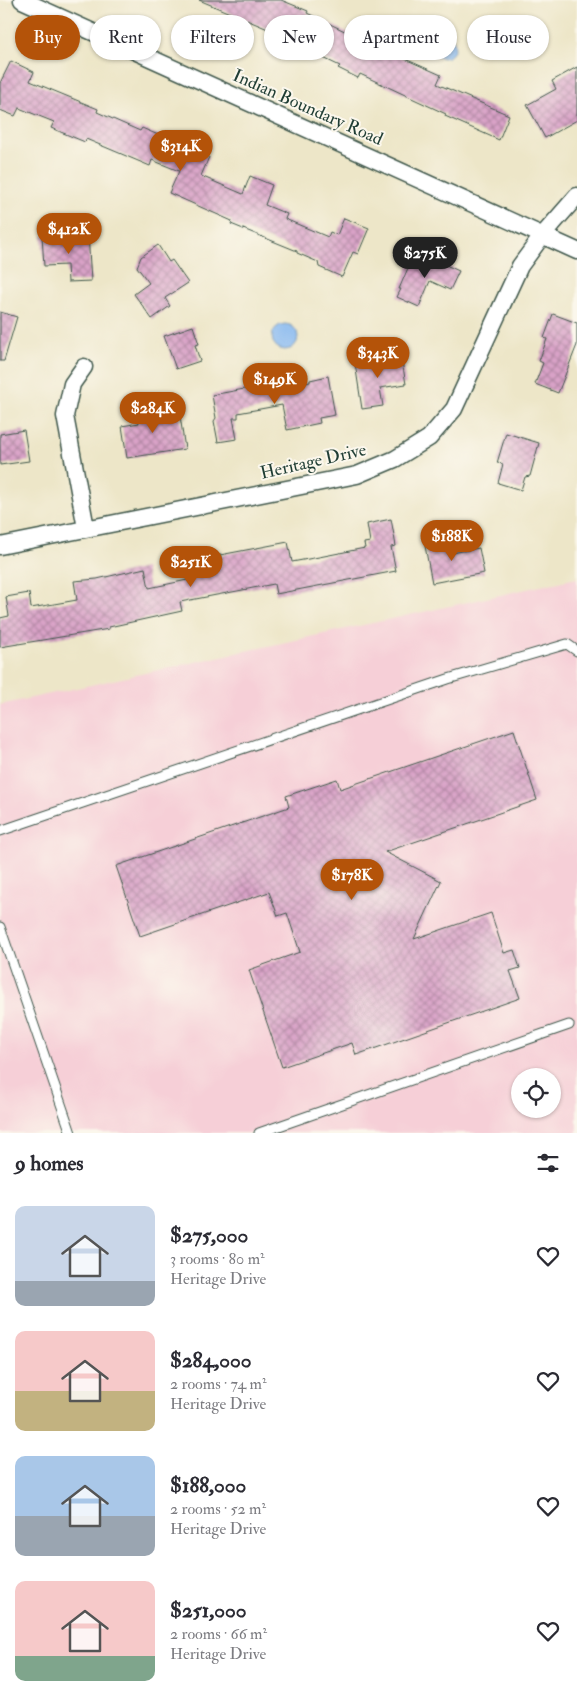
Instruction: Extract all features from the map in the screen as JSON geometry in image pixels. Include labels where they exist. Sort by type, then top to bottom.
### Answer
[{"type":"street","name":"Indian Boundary Road","points":[[22,0],[577,251]]},
{"type":"street","name":"Heritage Drive","points":[[0,546],[357,474],[395,459],[429,438],[454,409],[520,266],[542,236],[577,196]]},
{"type":"street","points":[[84,367],[72,384],[65,416],[86,528]]},
{"type":"lane","points":[[0,831],[448,679],[567,644],[577,651]]},
{"type":"lane","points":[[0,927],[71,1133]]},
{"type":"lane","points":[[260,1133],[572,1027]]},
{"type":"shaded area","points":[[577,578],[577,1133],[0,1133],[0,705]]},
{"type":"water","points":[[285,324],[295,327],[298,337],[295,347],[285,350],[275,347],[272,337],[275,327]]},
{"type":"building","points":[[199,0],[281,0],[308,11],[307,13],[311,15],[264,15],[264,27],[254,23],[254,15],[235,15]]},
{"type":"building","points":[[334,26],[344,31],[344,60],[407,60],[441,75],[437,84],[509,115],[499,140],[360,74],[358,78],[338,68],[340,66],[327,60],[334,60]]},
{"type":"building","points":[[11,61],[34,72],[30,81],[98,109],[97,112],[140,131],[142,128],[209,157],[201,176],[243,194],[250,176],[272,185],[265,205],[287,214],[285,219],[328,237],[330,232],[337,235],[344,218],[369,228],[358,254],[353,252],[342,277],[319,267],[318,262],[297,253],[297,251],[231,224],[232,221],[169,193],[179,171],[152,160],[150,166],[86,139],[85,142],[51,128],[54,122],[19,108],[15,116],[0,110],[0,83]]},
{"type":"building","points":[[577,67],[577,120],[545,138],[527,105],[556,89],[552,81]]},
{"type":"building","points":[[88,234],[91,281],[68,282],[67,265],[44,266],[42,236]]},
{"type":"building","points":[[158,245],[169,262],[172,260],[188,283],[165,298],[170,306],[152,319],[134,294],[149,283],[137,267],[141,257]]},
{"type":"building","points":[[414,254],[459,271],[450,290],[430,281],[419,307],[397,297]]},
{"type":"building","points":[[0,312],[17,317],[4,361],[0,361]]},
{"type":"building","points":[[553,314],[577,323],[577,345],[558,393],[535,384],[543,363],[539,361],[547,339],[544,338]]},
{"type":"building","points":[[193,326],[199,344],[195,345],[200,361],[176,369],[164,336]]},
{"type":"building","points":[[401,356],[406,384],[380,388],[383,406],[362,409],[355,363]]},
{"type":"building","points":[[328,376],[335,415],[319,418],[320,423],[287,430],[282,405],[238,413],[238,418],[233,418],[237,439],[218,442],[212,395],[255,387],[256,393],[310,382],[310,380]]},
{"type":"building","points":[[157,407],[159,419],[180,416],[185,449],[127,458],[122,426],[139,423],[137,410]]},
{"type":"building","points":[[24,430],[29,461],[0,465],[0,434]]},
{"type":"building","points":[[506,433],[539,443],[530,476],[525,477],[521,490],[498,483],[503,464],[497,463]]},
{"type":"building","points":[[391,519],[396,546],[391,547],[396,571],[276,594],[274,584],[180,602],[182,611],[109,627],[109,629],[0,647],[0,618],[9,616],[6,597],[29,593],[31,608],[77,600],[74,581],[97,579],[145,568],[149,588],[197,578],[195,568],[222,563],[220,555],[288,542],[292,562],[365,548],[364,543],[370,542],[367,524]]},
{"type":"building","points":[[450,540],[452,553],[479,548],[484,573],[432,583],[425,546]]},
{"type":"building","points":[[514,730],[537,800],[385,852],[441,881],[414,939],[491,913],[504,953],[514,950],[520,968],[510,971],[520,998],[356,1055],[352,1043],[282,1067],[249,970],[300,952],[287,913],[278,916],[269,892],[140,936],[116,866],[289,807],[286,796],[337,779],[340,789]]}]
